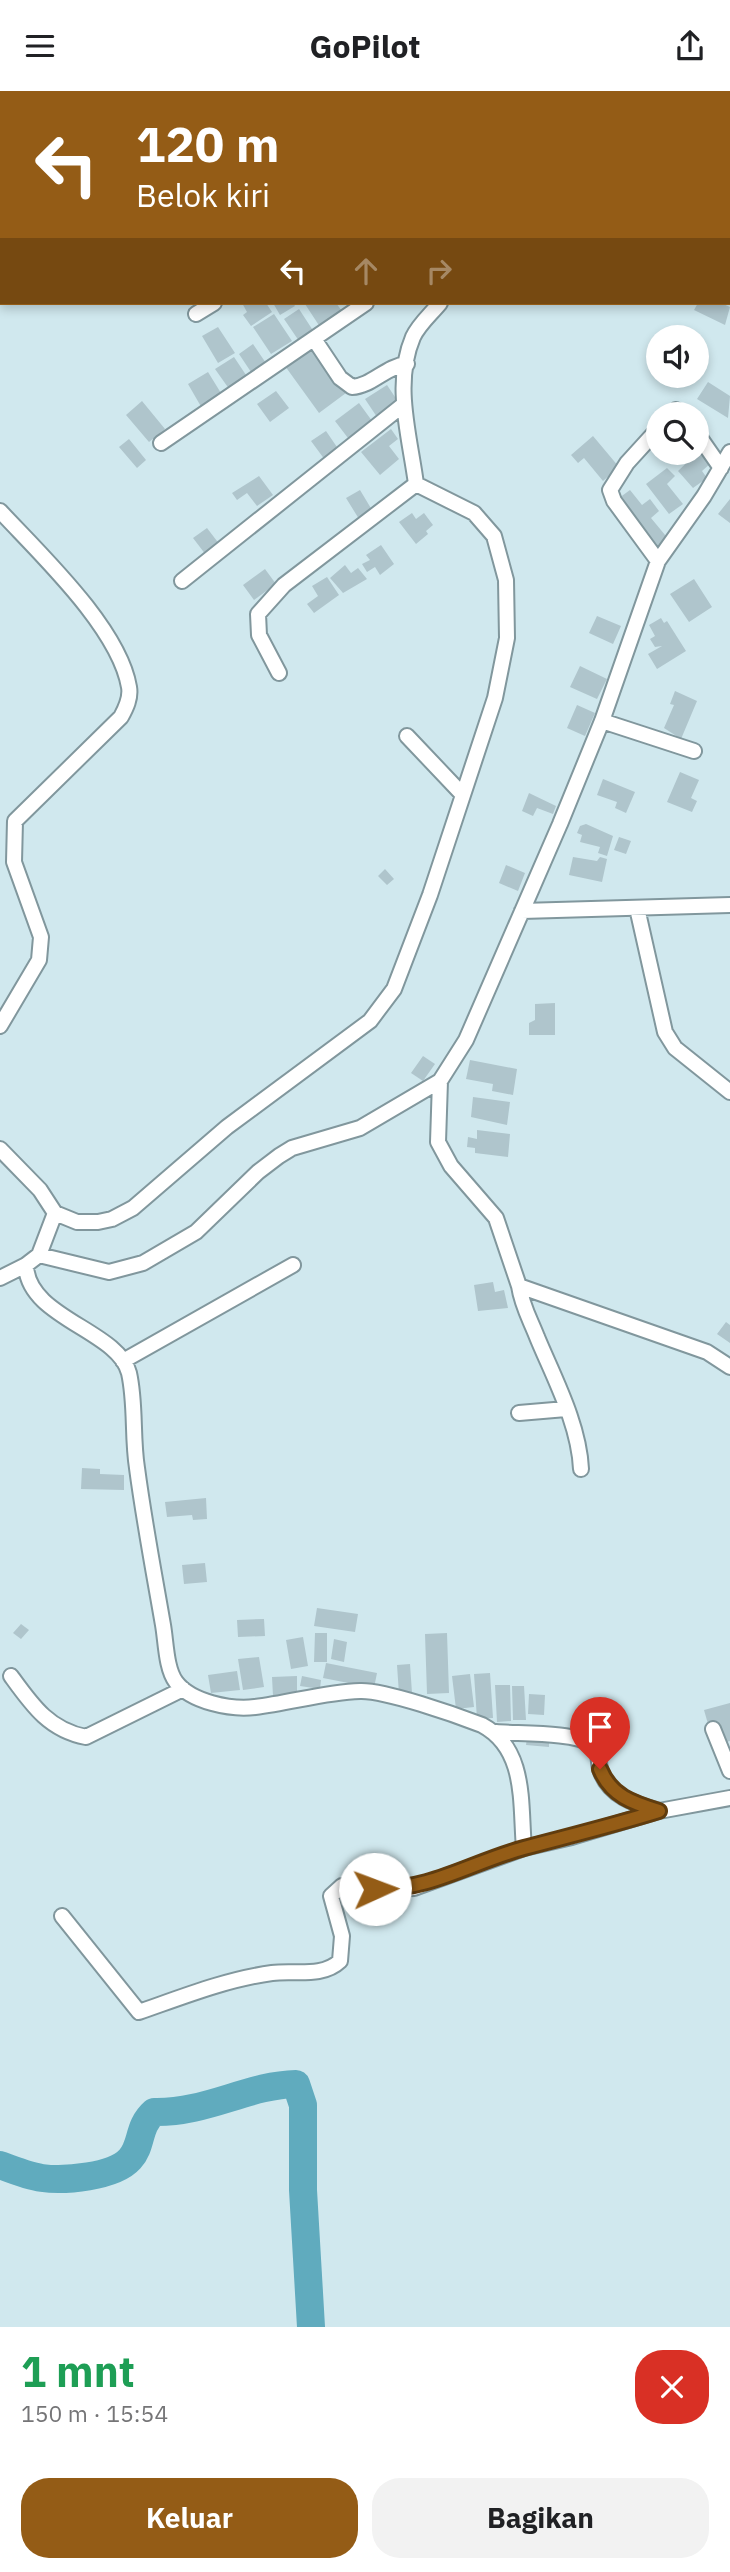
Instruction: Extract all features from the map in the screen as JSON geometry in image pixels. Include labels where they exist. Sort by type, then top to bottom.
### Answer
[{"type":"street","points":[[196,314],[211,305]]},
{"type":"street","points":[[161,443],[363,305]]},
{"type":"street","points":[[416,484],[402,405],[407,364],[414,336],[438,305]]},
{"type":"street","points":[[314,339],[340,378],[352,387],[366,383],[396,365],[407,364]]},
{"type":"street","points":[[182,582],[402,405]]},
{"type":"street","points":[[646,442],[627,463],[610,490],[614,501],[658,561]]},
{"type":"street","points":[[709,451],[721,468]]},
{"type":"street","points":[[39,1255],[109,1272],[143,1263],[196,1233],[258,1172],[279,1156],[292,1149],[360,1128],[440,1081],[466,1040],[602,721],[658,561],[730,452]]},
{"type":"street","points":[[279,673],[259,635],[258,614],[284,585],[416,484]]},
{"type":"street","points":[[0,1149],[40,1190],[55,1213],[76,1222],[112,1219],[133,1209],[228,1127],[370,1021],[394,989],[430,895],[495,698],[507,638],[506,580],[496,543],[485,522],[466,508],[416,484]]},
{"type":"street","points":[[0,511],[78,595],[106,635],[130,688],[128,704],[121,717],[15,821],[15,862],[41,937],[39,960],[0,1026]]},
{"type":"street","points":[[602,721],[694,751]]},
{"type":"street","points":[[407,736],[462,794]]},
{"type":"street","points":[[522,911],[730,905]]},
{"type":"street","points":[[637,908],[665,1032],[675,1048],[730,1092]]},
{"type":"street","points":[[440,1081],[438,1142],[451,1165],[496,1218],[519,1286],[524,1313],[578,1443],[581,1469]]},
{"type":"street","points":[[0,1277],[26,1265],[39,1255],[55,1213]]},
{"type":"street","points":[[26,1265],[30,1282],[37,1292],[123,1361],[130,1378],[136,1468],[171,1672],[183,1689],[219,1703],[250,1707],[351,1692],[377,1692],[461,1716],[496,1733],[576,1738],[590,1743],[597,1750],[604,1779],[617,1793],[629,1802],[659,1811]]},
{"type":"street","points":[[123,1361],[293,1265]]},
{"type":"street","points":[[519,1286],[706,1352],[730,1367]]},
{"type":"street","points":[[519,1413],[566,1409]]},
{"type":"street","points":[[11,1676],[42,1716],[70,1734],[86,1737],[183,1689]]},
{"type":"street","points":[[713,1729],[730,1772]]},
{"type":"street","points":[[496,1733],[509,1748],[518,1774],[524,1848]]},
{"type":"street","points":[[62,1916],[139,2012],[271,1973],[321,1972],[334,1967],[340,1961],[342,1936],[331,1896],[342,1886],[414,1888],[524,1848],[659,1811],[730,1798]]},
{"type":"building","points":[[243,305],[267,305],[272,312],[251,326],[243,315],[247,312]]},
{"type":"building","points":[[274,305],[295,306],[280,315]]},
{"type":"building","points":[[306,305],[338,305],[345,315],[322,330]]},
{"type":"building","points":[[697,305],[730,307],[725,325],[694,310]]},
{"type":"building","points":[[299,309],[314,332],[299,341],[284,319]]},
{"type":"building","points":[[274,314],[292,341],[271,354],[253,327]]},
{"type":"building","points":[[218,327],[235,353],[218,363],[202,336]]},
{"type":"building","points":[[253,344],[270,369],[255,378],[239,354]]},
{"type":"building","points":[[312,347],[346,393],[319,413],[285,366]]},
{"type":"building","points":[[234,357],[250,381],[232,393],[215,369]]},
{"type":"building","points":[[208,372],[224,398],[203,410],[188,384]]},
{"type":"building","points":[[709,383],[730,396],[728,418],[709,406],[709,402],[697,399],[704,388],[709,388]]},
{"type":"building","points":[[387,385],[399,403],[377,417],[365,399]]},
{"type":"building","points":[[276,391],[289,408],[270,422],[257,404]]},
{"type":"building","points":[[142,401],[165,429],[149,442],[126,415]]},
{"type":"building","points":[[359,403],[375,425],[351,442],[335,421]]},
{"type":"building","points":[[391,429],[398,439],[389,446],[399,459],[380,475],[361,452]]},
{"type":"building","points":[[326,431],[339,450],[325,460],[311,441]]},
{"type":"building","points":[[593,436],[619,467],[603,481],[584,458],[578,463],[571,455]]},
{"type":"building","points":[[129,439],[146,460],[137,468],[119,447]]},
{"type":"building","points":[[684,465],[709,465],[702,471],[707,478],[693,488],[678,471]]},
{"type":"building","points":[[667,468],[675,476],[667,484],[683,504],[669,514],[646,484]]},
{"type":"building","points":[[259,476],[273,495],[257,506],[247,493],[237,500],[232,493]]},
{"type":"building","points":[[360,490],[372,510],[359,519],[346,498]]},
{"type":"building","points":[[630,490],[642,505],[650,499],[659,511],[651,518],[670,541],[655,552],[615,501]]},
{"type":"building","points":[[730,499],[730,523],[718,514]]},
{"type":"building","points":[[412,513],[416,519],[424,513],[433,525],[426,531],[428,534],[416,544],[399,522]]},
{"type":"building","points":[[207,528],[220,545],[206,555],[193,538]]},
{"type":"building","points":[[381,545],[394,564],[380,575],[375,567],[367,572],[362,564],[370,560],[366,555]]},
{"type":"building","points":[[345,565],[351,573],[358,568],[367,579],[343,593],[330,578]]},
{"type":"building","points":[[265,569],[276,584],[254,600],[243,585]]},
{"type":"building","points":[[327,577],[339,595],[314,613],[307,604],[318,596],[312,586]]},
{"type":"building","points":[[694,579],[712,607],[689,622],[670,594]]},
{"type":"building","points":[[597,616],[621,626],[613,644],[589,633]]},
{"type":"building","points":[[661,618],[664,623],[667,621],[686,651],[657,669],[648,654],[662,646],[655,647],[650,639],[655,636],[649,625]]},
{"type":"building","points":[[580,666],[607,679],[597,699],[570,687]]},
{"type":"building","points":[[675,691],[697,701],[681,739],[664,728],[674,705],[670,704]]},
{"type":"building","points":[[577,705],[595,713],[585,736],[567,728]]},
{"type":"building","points":[[680,772],[699,780],[691,798],[697,801],[692,812],[667,802]]},
{"type":"building","points":[[603,779],[635,792],[626,813],[615,808],[617,802],[597,795]]},
{"type":"building","points":[[529,793],[556,806],[553,814],[537,808],[533,816],[522,811]]},
{"type":"building","points":[[586,824],[613,836],[607,856],[598,853],[600,847],[580,842],[582,835],[577,833],[580,826]]},
{"type":"building","points":[[619,837],[631,841],[626,854],[614,850]]},
{"type":"building","points":[[573,857],[597,861],[600,857],[607,859],[602,882],[569,875]]},
{"type":"building","points":[[506,865],[525,873],[518,891],[499,883]]},
{"type":"building","points":[[385,869],[394,879],[387,885],[378,876]]},
{"type":"building","points":[[555,1003],[555,1035],[529,1035],[529,1023],[535,1020],[535,1004]]},
{"type":"building","points":[[423,1056],[435,1064],[423,1081],[411,1073]]},
{"type":"building","points":[[470,1060],[517,1069],[513,1095],[492,1091],[493,1084],[466,1079]]},
{"type":"building","points":[[473,1097],[510,1102],[507,1125],[471,1117]]},
{"type":"building","points":[[477,1130],[510,1134],[508,1157],[475,1153],[475,1148],[467,1147],[468,1137],[477,1139]]},
{"type":"building","points":[[493,1282],[495,1292],[504,1290],[508,1308],[478,1311],[474,1285]]},
{"type":"building","points":[[726,1322],[730,1325],[730,1343],[717,1334]]},
{"type":"building","points":[[82,1468],[100,1469],[100,1474],[124,1475],[124,1490],[81,1489]]},
{"type":"building","points":[[206,1498],[207,1519],[193,1520],[192,1515],[167,1517],[165,1502]]},
{"type":"building","points":[[205,1563],[207,1582],[184,1584],[182,1565]]},
{"type":"building","points":[[317,1608],[358,1614],[355,1632],[314,1626]]},
{"type":"building","points":[[264,1619],[265,1636],[238,1637],[237,1620]]},
{"type":"building","points":[[21,1624],[29,1630],[21,1639],[13,1633]]},
{"type":"building","points":[[315,1633],[327,1633],[327,1662],[314,1662]]},
{"type":"building","points":[[447,1633],[449,1693],[427,1694],[425,1634]]},
{"type":"building","points":[[303,1637],[308,1666],[291,1669],[286,1640]]},
{"type":"building","points":[[334,1639],[347,1642],[344,1662],[331,1659]]},
{"type":"building","points":[[259,1657],[264,1687],[243,1690],[238,1659]]},
{"type":"building","points":[[326,1663],[377,1673],[374,1688],[323,1678]]},
{"type":"building","points":[[410,1664],[412,1693],[399,1694],[397,1665]]},
{"type":"building","points":[[237,1671],[240,1690],[211,1693],[208,1675]]},
{"type":"building","points":[[490,1673],[493,1718],[477,1719],[474,1674]]},
{"type":"building","points":[[470,1674],[474,1707],[456,1709],[452,1676]]},
{"type":"building","points":[[297,1676],[297,1695],[273,1696],[272,1677]]},
{"type":"building","points":[[302,1676],[321,1680],[320,1689],[300,1686]]},
{"type":"building","points":[[495,1685],[510,1685],[511,1721],[497,1722]]},
{"type":"building","points":[[512,1686],[524,1686],[526,1720],[513,1720]]},
{"type":"building","points":[[529,1694],[545,1695],[544,1715],[528,1714]]},
{"type":"building","points":[[730,1703],[730,1741],[723,1743],[717,1722],[708,1724],[704,1710]]},
{"type":"building","points":[[527,1738],[549,1739],[549,1747],[526,1745]]},
{"type":"waterway","points":[[0,2165],[42,2178],[63,2179],[101,2174],[123,2165],[130,2159],[137,2148],[145,2124],[154,2112],[192,2108],[261,2089],[296,2084],[303,2105],[303,2190],[311,2327]]},
{"type":"route","points":[[375,1889],[414,1888],[524,1848],[659,1811],[629,1802],[610,1787],[600,1769]]}]
